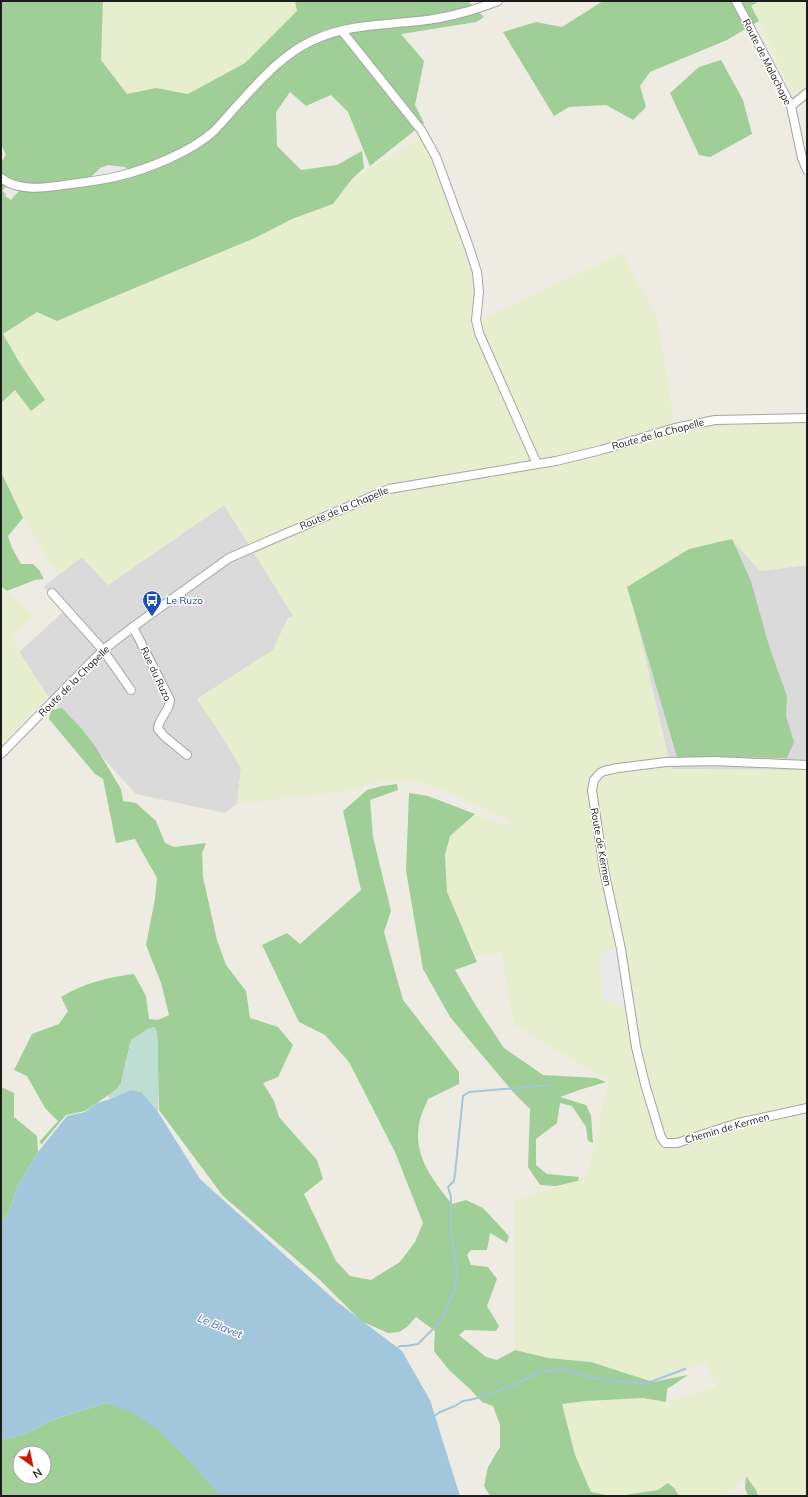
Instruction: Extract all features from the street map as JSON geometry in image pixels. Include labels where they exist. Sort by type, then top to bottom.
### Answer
[{"type":"street","points":[[1,178],[19,187],[47,188],[118,176],[165,160],[190,148],[213,132],[274,67],[290,54],[315,39],[362,27],[450,16],[498,1]]},
{"type":"street","name":"Route de Malachape","points":[[736,1],[791,106],[802,158],[807,170]]},
{"type":"street","points":[[342,31],[421,130],[436,157],[477,272],[479,292],[476,320],[479,333],[537,464]]},
{"type":"street","points":[[791,106],[807,93]]},
{"type":"street","name":"Route de la Chapelle","points":[[1,754],[103,650],[229,558],[389,489],[556,461],[601,450],[675,428],[715,420],[807,418]]},
{"type":"street","points":[[52,593],[103,650],[131,690]]},
{"type":"street","name":"Rue du Ruzo","points":[[133,627],[170,700],[170,706],[159,723],[158,728],[164,736],[187,755]]},
{"type":"street","name":"Route de Kermen","points":[[658,1127],[636,1046],[630,1004],[592,799],[592,785],[597,776],[609,769],[666,762],[715,761],[807,765]]},
{"type":"street","name":"Chemin de Kermen","points":[[658,1127],[661,1137],[665,1143],[677,1143],[738,1123],[807,1108]]},
{"type":"shaded area","points":[[108,165],[125,167],[130,171],[92,180],[91,177],[100,168]]},
{"type":"shaded area","points":[[6,186],[19,191],[11,200],[5,196],[6,194],[2,191]]},
{"type":"shaded area","name":"Le Ruzo","points":[[224,505],[294,616],[288,618],[273,650],[197,699],[241,768],[237,804],[225,813],[136,794],[52,702],[19,652],[64,611],[43,587],[82,557],[108,585]]},
{"type":"shaded area","points":[[732,539],[760,571],[807,565],[807,770],[671,769],[636,618]]},
{"type":"shaded area","points":[[624,947],[636,1003],[622,1006],[605,1001],[597,961],[608,950]]},
{"type":"shaded area","points":[[153,1027],[157,1032],[158,1047],[158,1112],[140,1092],[131,1090],[110,1099],[108,1095],[116,1090],[121,1083],[131,1040],[147,1029]]},
{"type":"green space","points":[[1,1],[103,1],[101,60],[127,94],[156,88],[188,94],[245,63],[297,11],[295,1],[468,1],[484,17],[476,22],[401,34],[424,61],[415,105],[424,123],[370,166],[348,112],[331,95],[306,106],[290,92],[276,112],[277,146],[301,170],[337,165],[362,151],[364,168],[352,179],[333,204],[292,219],[257,237],[57,321],[37,312],[3,334],[19,362],[45,400],[31,411],[15,390],[1,403],[1,162],[6,155],[1,144]]},
{"type":"green space","points":[[103,1],[295,1],[298,11],[245,63],[188,94],[156,88],[127,94],[101,60]]},
{"type":"green space","points":[[603,1],[759,1],[751,6],[759,21],[727,40],[650,72],[640,86],[646,107],[633,120],[606,105],[569,107],[554,116],[503,32],[536,22],[562,27]]},
{"type":"green space","points":[[759,1],[807,1],[807,106],[792,93],[751,6]]},
{"type":"green space","points":[[721,60],[743,100],[752,134],[710,157],[699,155],[670,93],[699,67]]},
{"type":"green space","points":[[421,138],[432,160],[474,261],[476,320],[482,319],[622,253],[657,317],[675,428],[715,420],[807,418],[807,565],[760,571],[731,539],[636,618],[671,769],[807,770],[807,1496],[758,1496],[756,1490],[745,1477],[724,1496],[679,1496],[674,1488],[619,1496],[591,1492],[575,1455],[562,1404],[586,1401],[643,1398],[666,1402],[716,1387],[705,1362],[653,1382],[591,1362],[548,1358],[515,1350],[514,1201],[586,1178],[609,1081],[514,1025],[501,952],[475,956],[447,892],[445,855],[450,836],[475,814],[507,826],[512,821],[442,790],[414,780],[396,780],[366,784],[360,789],[237,804],[241,768],[197,699],[273,650],[288,618],[293,616],[224,505],[108,585],[82,557],[58,575],[23,518],[1,472],[1,403],[15,390],[19,362],[3,334],[37,312],[57,321],[257,237],[292,219],[333,205],[352,179]]},
{"type":"green space","points":[[1,472],[23,518],[8,536],[12,548],[21,564],[33,564],[39,570],[44,579],[35,580],[7,591],[1,586]]},
{"type":"green space","points":[[732,539],[751,581],[769,646],[787,696],[786,716],[794,742],[787,758],[677,757],[627,587],[689,549]]},
{"type":"green space","points":[[1,586],[32,616],[12,638],[19,652],[48,697],[1,745]]},
{"type":"green space","points":[[62,708],[81,728],[95,746],[121,789],[123,801],[136,803],[156,821],[165,843],[174,847],[206,843],[202,853],[203,877],[217,940],[226,965],[246,991],[250,1018],[278,1027],[293,1045],[278,1077],[263,1083],[274,1101],[279,1117],[317,1160],[323,1179],[304,1194],[336,1261],[350,1276],[371,1280],[400,1262],[415,1242],[423,1223],[395,1152],[349,1062],[325,1035],[299,1022],[262,945],[287,933],[300,944],[361,890],[343,811],[367,790],[397,784],[398,790],[370,800],[373,837],[391,911],[384,932],[403,1000],[459,1072],[459,1084],[428,1099],[421,1115],[418,1136],[419,1147],[426,1168],[438,1187],[452,1204],[466,1200],[483,1208],[509,1236],[507,1243],[490,1233],[487,1250],[471,1250],[467,1255],[471,1265],[488,1267],[497,1279],[487,1306],[499,1326],[496,1331],[465,1330],[459,1335],[486,1357],[497,1360],[515,1350],[548,1358],[591,1362],[653,1382],[688,1375],[667,1389],[666,1402],[643,1398],[586,1401],[562,1404],[575,1455],[591,1492],[611,1496],[490,1496],[484,1486],[488,1467],[500,1447],[500,1425],[493,1406],[482,1402],[449,1370],[434,1351],[435,1331],[416,1317],[407,1327],[399,1332],[388,1333],[361,1321],[320,1280],[223,1196],[159,1110],[157,1032],[154,1027],[131,1040],[121,1083],[116,1090],[85,1111],[66,1115],[41,1145],[40,1141],[58,1121],[45,1108],[27,1076],[14,1070],[32,1034],[59,1024],[68,1011],[61,997],[96,981],[134,974],[146,996],[149,1019],[158,1020],[169,1015],[161,983],[146,945],[155,899],[157,878],[135,839],[116,843],[103,779],[95,774],[49,719],[51,710]]},
{"type":"green space","points":[[409,793],[428,796],[475,814],[450,836],[445,855],[447,892],[477,962],[455,970],[476,1006],[504,1048],[543,1075],[596,1078],[606,1082],[560,1097],[586,1105],[591,1115],[593,1143],[588,1141],[586,1127],[572,1106],[560,1103],[557,1123],[536,1139],[536,1165],[547,1174],[579,1177],[578,1181],[556,1186],[540,1185],[528,1167],[530,1109],[514,1093],[450,1017],[423,969],[406,871]]},
{"type":"green space","points":[[1,1087],[14,1093],[14,1117],[37,1136],[38,1152],[17,1187],[9,1212],[1,1224]]},
{"type":"green space","points":[[106,1403],[129,1411],[143,1418],[166,1437],[188,1459],[220,1496],[1,1496],[1,1440],[28,1433],[52,1420]]},
{"type":"green space","points":[[746,1476],[756,1490],[758,1496],[748,1496],[745,1488]]},
{"type":"green space","points":[[668,1483],[674,1488],[679,1496],[619,1496],[658,1490]]},
{"type":"water","name":"Le Blavet","points":[[131,1090],[141,1092],[158,1112],[200,1179],[336,1301],[402,1351],[430,1400],[460,1496],[220,1496],[182,1453],[158,1430],[133,1413],[106,1403],[52,1420],[28,1433],[1,1440],[1,1224],[9,1212],[17,1187],[38,1152],[67,1116],[85,1112],[97,1103]]},
{"type":"waterway","points":[[395,1349],[400,1346],[418,1344],[442,1320],[455,1289],[457,1271],[451,1230],[451,1197],[448,1187],[454,1181],[463,1096],[469,1092],[550,1085]]},
{"type":"waterway","points":[[495,1392],[516,1384],[539,1372],[562,1369],[598,1379],[645,1384],[685,1369]]},
{"type":"waterway","points":[[433,1417],[463,1401],[492,1393]]},
{"type":"place","name":"Le Ruzo","points":[[152,617]]}]
